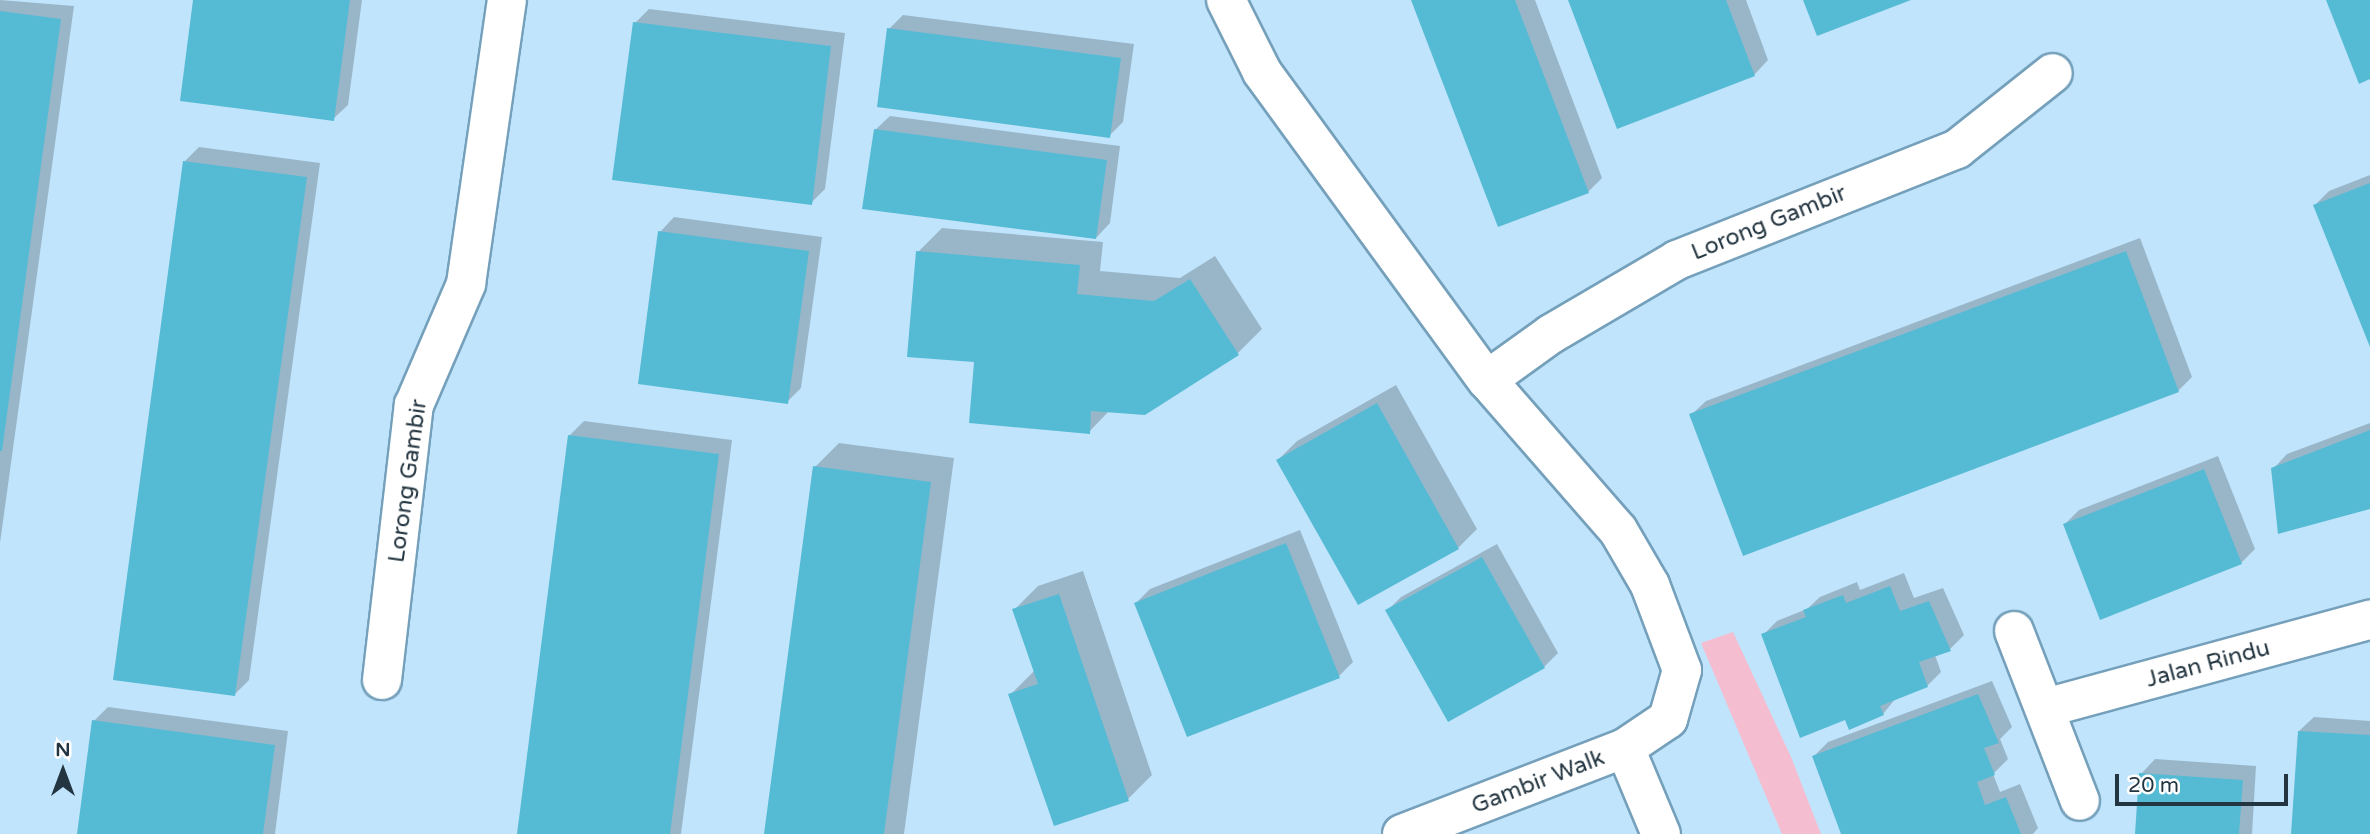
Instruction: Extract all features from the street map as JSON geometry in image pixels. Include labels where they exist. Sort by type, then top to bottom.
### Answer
[{"type":"street","name":"Lorong Gambir","points":[[382,680],[414,405],[466,284],[507,0]]},
{"type":"street","points":[[1226,0],[1262,72],[1487,380]]},
{"type":"street","name":"Lorong Gambir","points":[[1487,380],[1551,334],[1677,260],[1957,149],[2053,73]]},
{"type":"street","name":"Gambir Walk","points":[[1402,834],[1625,748],[1668,719],[1682,670],[1650,584],[1618,530],[1487,380]]},
{"type":"street","name":"Jalan Rindu","points":[[2045,709],[2370,620]]},
{"type":"street","points":[[2014,631],[2080,801]]},
{"type":"street","points":[[1625,748],[1661,834]]},
{"type":"shaded area","points":[[1733,632],[1791,757],[1821,834],[1782,834],[1701,643]]},
{"type":"building","points":[[193,0],[350,0],[334,121],[180,101]]},
{"type":"building","points":[[1411,0],[1515,0],[1589,193],[1498,227]]},
{"type":"building","points":[[1568,0],[1726,0],[1755,76],[1617,129]]},
{"type":"building","points":[[1803,0],[1911,0],[1817,36]]},
{"type":"building","points":[[2326,0],[2370,0],[2370,79],[2359,84]]},
{"type":"building","points":[[0,11],[61,19],[2,451],[0,451]]},
{"type":"building","points":[[633,22],[831,46],[812,205],[612,180]]},
{"type":"building","points":[[887,28],[1121,58],[1110,138],[877,107]]},
{"type":"building","points":[[874,129],[1107,160],[1096,239],[862,209]]},
{"type":"building","points":[[183,161],[307,177],[235,696],[113,680]]},
{"type":"building","points":[[2370,183],[2370,347],[2313,205]]},
{"type":"building","points":[[658,231],[809,251],[788,404],[638,384]]},
{"type":"building","points":[[916,251],[1080,265],[1077,294],[1154,301],[1190,279],[1239,355],[1145,415],[1091,411],[1090,434],[969,423],[974,362],[907,357]]},
{"type":"building","points":[[2126,251],[2179,392],[1743,556],[1689,414]]},
{"type":"building","points":[[1377,403],[1459,549],[1358,605],[1276,460]]},
{"type":"building","points":[[2370,430],[2370,509],[2278,534],[2271,468]]},
{"type":"building","points":[[568,435],[719,454],[670,834],[517,834]]},
{"type":"building","points":[[813,466],[931,482],[884,834],[764,834]]},
{"type":"building","points":[[2204,469],[2242,564],[2100,620],[2063,524]]},
{"type":"building","points":[[1286,543],[1340,678],[1187,737],[1134,603]]},
{"type":"building","points":[[1482,557],[1545,668],[1448,722],[1385,610]]},
{"type":"building","points":[[1890,586],[1900,611],[1929,601],[1951,651],[1919,662],[1928,687],[1880,706],[1884,715],[1849,730],[1845,720],[1800,738],[1761,634],[1806,617],[1803,610],[1843,595],[1846,603]]},
{"type":"building","points":[[1059,594],[1129,801],[1054,826],[1008,694],[1038,684],[1012,609]]},
{"type":"building","points":[[1978,694],[1999,743],[1984,748],[1995,775],[1977,782],[1985,805],[2006,797],[2021,834],[1841,834],[1812,756]]},
{"type":"building","points":[[92,720],[275,745],[263,834],[77,834]]},
{"type":"building","points":[[2298,731],[2370,735],[2370,834],[2291,834]]},
{"type":"building","points":[[2139,773],[2243,780],[2239,834],[2135,834]]}]
